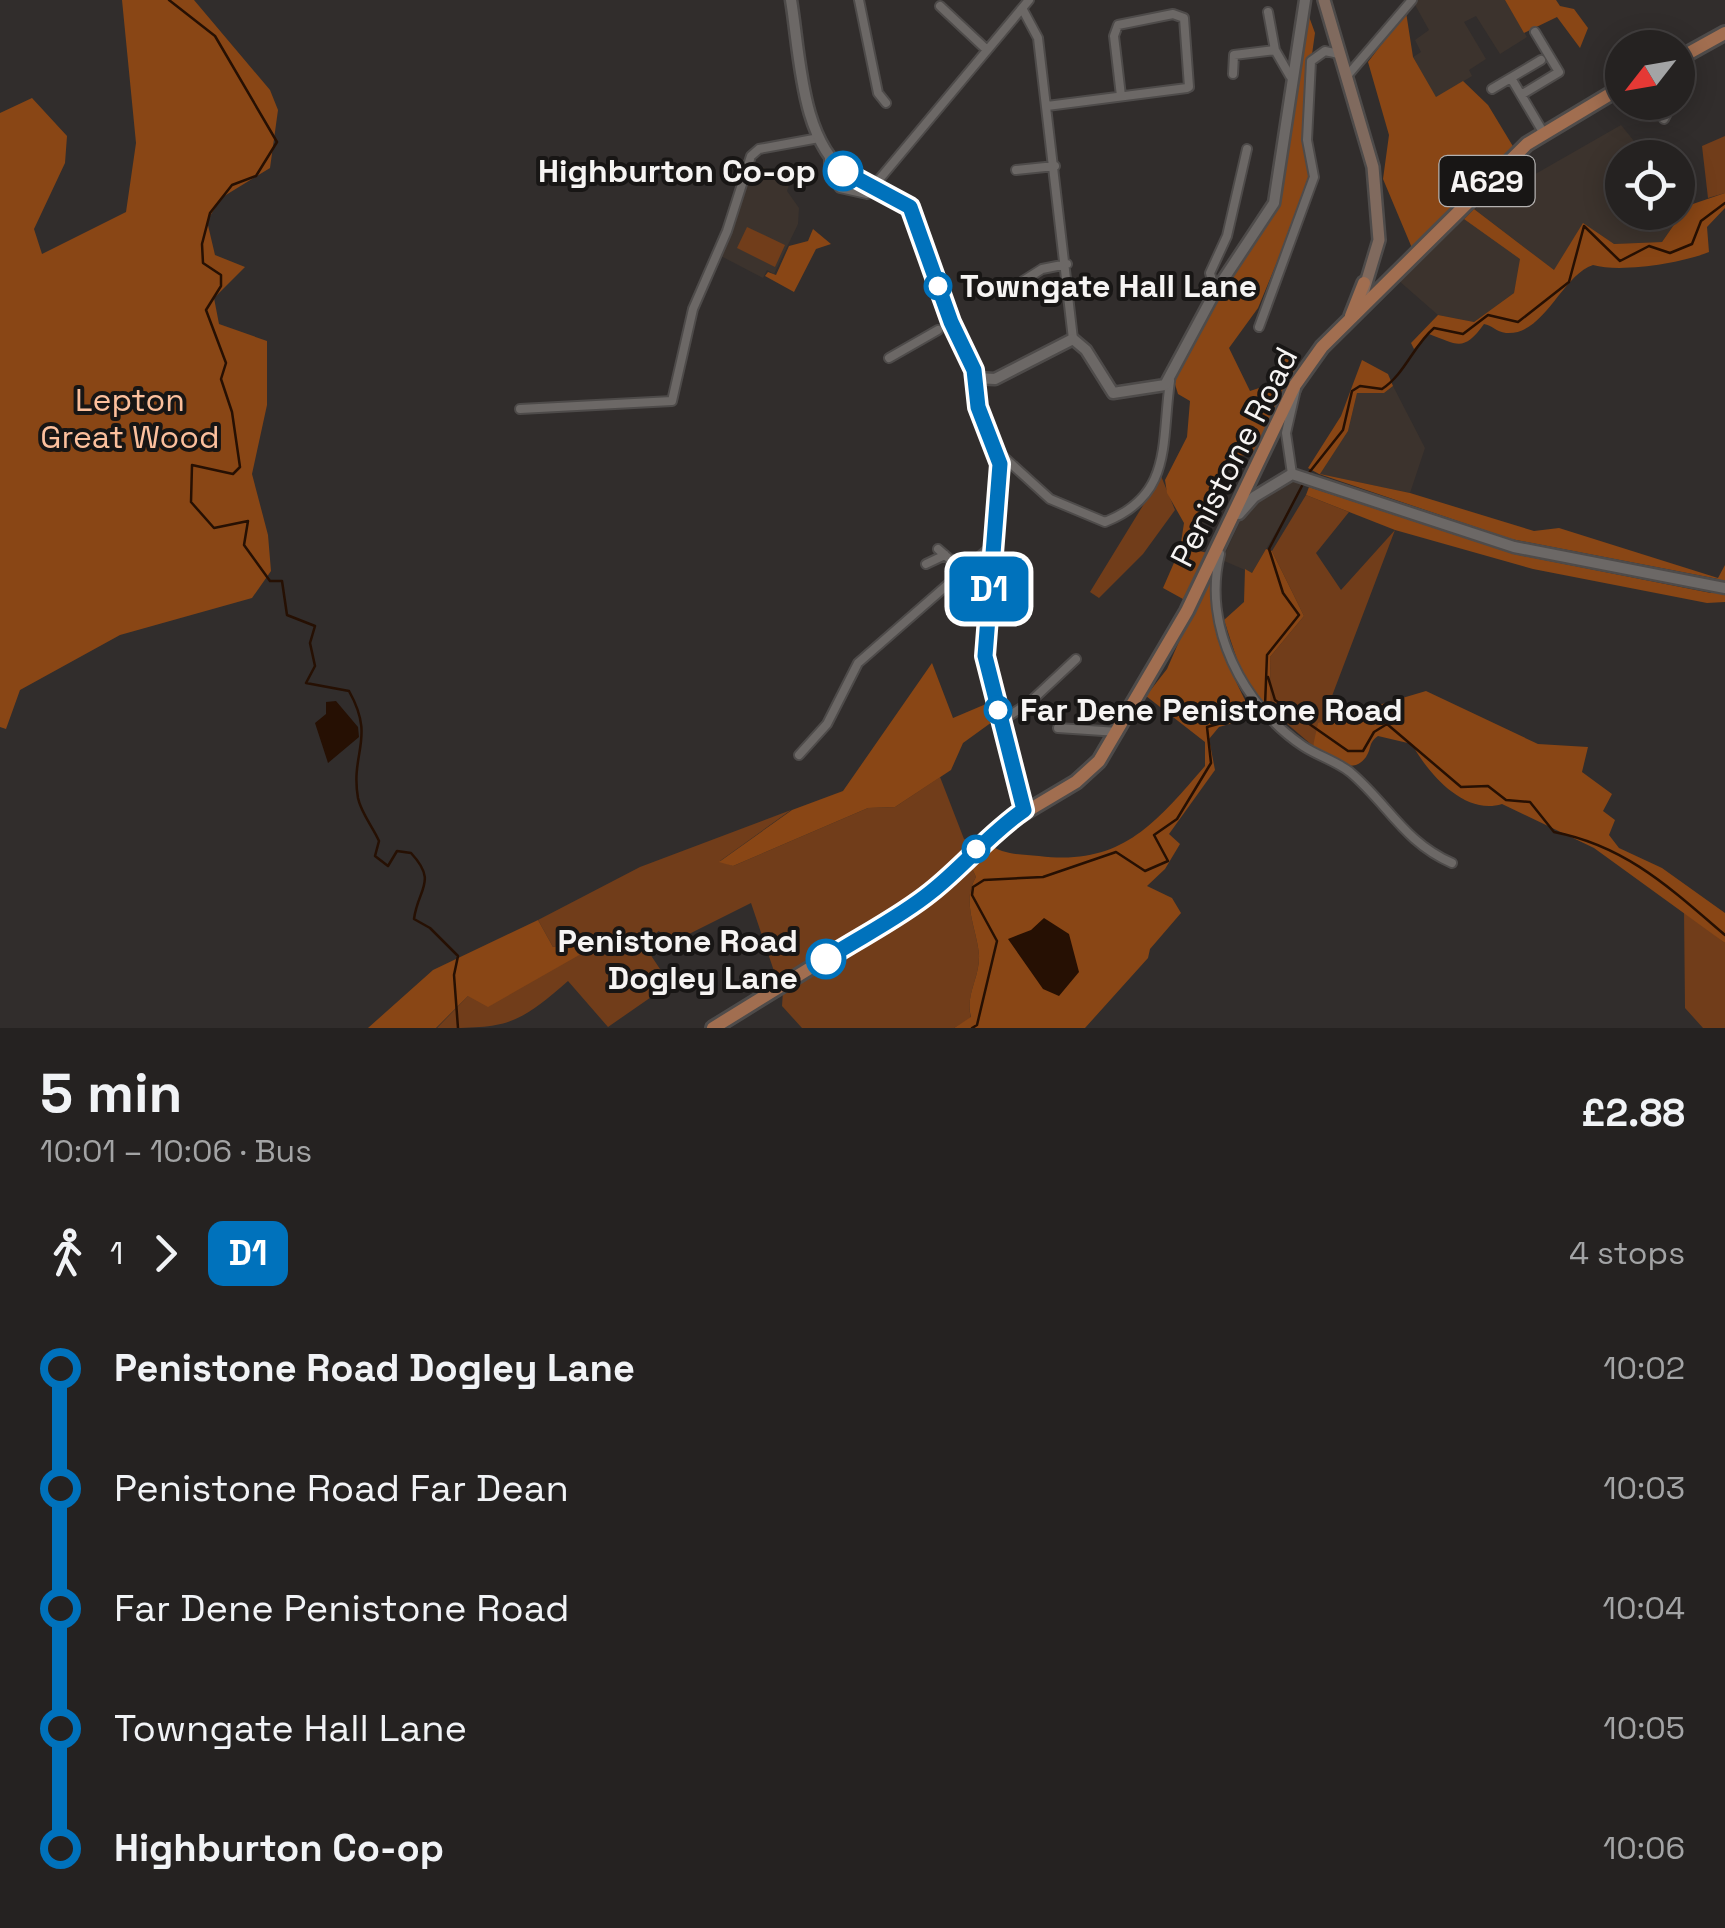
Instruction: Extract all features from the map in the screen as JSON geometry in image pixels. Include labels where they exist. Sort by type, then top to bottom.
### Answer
[{"type":"highway","points":[[1695,50],[1725,33]]},
{"type":"highway","name":"Penistone Road","points":[[713,1028],[927,896],[967,862],[977,847],[1024,810],[1076,782],[1099,760],[1187,611],[1295,384],[1351,318],[1502,166],[1543,132],[1605,97]]},
{"type":"highway","points":[[1351,318],[1364,283]]},
{"type":"main road","points":[[1324,0],[1374,167],[1379,240],[1364,283],[1370,299]]},
{"type":"street","points":[[790,0],[819,138],[829,156],[848,175],[898,196],[914,214],[944,325],[975,378],[978,407],[997,451],[1000,480],[984,644],[1024,810]]},
{"type":"street","points":[[859,0],[878,94],[886,103]]},
{"type":"street","points":[[872,187],[879,174],[912,144],[941,100],[1029,0]]},
{"type":"street","points":[[997,451],[1050,499],[1105,522],[1132,511],[1156,484],[1170,380],[1215,292],[1274,203],[1290,76],[1305,0]]},
{"type":"street","points":[[1347,76],[1412,0]]},
{"type":"street","points":[[940,6],[987,50]]},
{"type":"street","points":[[1023,10],[1036,31],[1067,264],[1072,338],[1086,350],[1113,393],[1158,389],[1170,380]]},
{"type":"street","points":[[1268,12],[1275,50],[1290,76]]},
{"type":"street","points":[[1047,106],[1187,88],[1192,82],[1184,18],[1173,14],[1124,21],[1114,32],[1121,96]]},
{"type":"street","points":[[1521,95],[1559,72],[1535,32]]},
{"type":"street","points":[[1234,74],[1234,55],[1275,50]]},
{"type":"street","points":[[1259,326],[1314,177],[1307,122],[1311,61],[1326,52],[1340,54]]},
{"type":"street","points":[[1492,89],[1541,60]]},
{"type":"street","points":[[1511,78],[1543,132]]},
{"type":"street","points":[[520,409],[672,402],[693,309],[727,231],[751,156],[760,149],[819,138]]},
{"type":"street","points":[[1215,292],[1210,274],[1227,236],[1248,149]]},
{"type":"street","points":[[1016,170],[1055,166]]},
{"type":"street","points":[[1023,281],[1042,269],[1067,264]]},
{"type":"street","points":[[889,358],[944,325]]},
{"type":"street","points":[[975,378],[996,379],[1072,338]]},
{"type":"street","points":[[1295,384],[1298,393],[1286,433],[1295,475]]},
{"type":"street","points":[[1452,863],[1423,850],[1348,770],[1303,746],[1267,716],[1239,677],[1213,599],[1222,548],[1218,541],[1226,538],[1248,502],[1295,475],[1514,547],[1725,588]]},
{"type":"street","points":[[799,755],[827,724],[858,663],[993,545]]},
{"type":"street","points":[[926,564],[942,552],[963,571]]},
{"type":"street","points":[[1001,721],[1029,703],[1076,658]]},
{"type":"street","points":[[1058,728],[1118,732]]},
{"type":"shaded area","points":[[1505,0],[1527,37],[1500,54],[1476,16],[1464,22],[1486,59],[1469,70],[1472,76],[1436,98],[1413,57],[1421,52],[1415,40],[1429,30],[1414,3]]},
{"type":"shaded area","points":[[1621,125],[1633,140],[1605,140],[1605,230],[1670,230],[1662,242],[1614,244],[1555,271],[1474,209]]},
{"type":"shaded area","points":[[1725,136],[1725,193],[1708,198],[1702,146]]},
{"type":"shaded area","points":[[753,163],[791,179],[787,191],[799,208],[798,224],[774,274],[767,270],[763,278],[719,255]]},
{"type":"shaded area","points":[[1461,216],[1521,259],[1514,293],[1474,322],[1438,315],[1398,280]]},
{"type":"shaded area","points":[[747,227],[785,245],[775,267],[737,248]]},
{"type":"shaded area","points":[[1393,386],[1425,448],[1410,493],[1319,474],[1348,431],[1357,393],[1384,393]]},
{"type":"shaded area","points":[[1161,476],[1175,510],[1143,554],[1099,598],[1090,592]]},
{"type":"shaded area","points":[[1282,480],[1306,481],[1252,573],[1222,560],[1246,508]]},
{"type":"shaded area","points":[[1306,495],[1349,512],[1316,553],[1341,590],[1395,530],[1313,746],[1271,710],[1270,657],[1304,616],[1272,551]]},
{"type":"shaded area","points":[[336,701],[358,727],[359,737],[328,763],[315,723],[326,714],[326,702]]},
{"type":"shaded area","points":[[940,777],[964,839],[977,841],[924,887],[777,980],[751,903],[669,944],[659,931],[642,942],[670,984],[608,1027],[568,981],[535,1008],[508,1022],[437,1028],[468,996],[596,934],[553,947],[538,920],[640,867],[791,810],[720,861],[733,866],[868,808],[895,807]]},
{"type":"shaded area","points":[[970,864],[976,877],[970,906],[979,955],[970,1001],[971,1018],[954,1028],[802,1028],[782,1006],[783,991],[931,900]]},
{"type":"shaded area","points":[[1684,910],[1725,943],[1725,1028],[1703,1028],[1685,1008]]},
{"type":"shaded area","points":[[1044,918],[1069,934],[1079,972],[1059,996],[1043,989],[1008,939],[1031,930]]},
{"type":"green space","name":"Lepton Great Wood","points":[[122,0],[194,0],[270,90],[278,110],[270,168],[221,198],[207,221],[215,255],[245,267],[214,298],[219,324],[267,341],[267,405],[252,474],[268,535],[271,571],[252,598],[120,635],[20,690],[6,729],[0,727],[0,113],[32,98],[67,136],[65,163],[34,229],[42,254],[126,212],[136,143]]},
{"type":"green space","points":[[1505,0],[1556,0],[1560,6],[1574,9],[1588,28],[1580,48],[1557,17],[1524,33]]},
{"type":"green space","points":[[1307,11],[1315,33],[1303,118],[1311,180],[1258,308],[1229,348],[1250,391],[1271,384],[1285,356],[1292,356],[1298,372],[1254,456],[1233,455],[1190,549],[1208,553],[1183,599],[1163,588],[1180,549],[1184,523],[1167,493],[1165,480],[1187,437],[1190,401],[1178,394],[1174,381],[1222,286],[1253,247],[1266,220]]},
{"type":"green space","points":[[1406,12],[1413,57],[1436,97],[1463,81],[1488,105],[1514,148],[1412,248],[1383,179],[1389,135],[1368,62]]},
{"type":"green space","points":[[1725,193],[1725,208],[1707,227],[1709,252],[1651,266],[1593,265],[1571,281],[1542,316],[1519,331],[1506,333],[1484,324],[1471,339],[1460,344],[1429,334],[1414,349],[1411,343],[1438,315],[1474,322],[1514,293],[1520,259],[1464,219],[1474,209],[1554,270],[1583,223],[1614,244],[1662,242],[1670,230],[1695,230],[1695,203]]},
{"type":"green space","points":[[813,229],[831,244],[816,249],[794,292],[765,276],[768,272],[776,275],[789,246],[808,241]]},
{"type":"green space","points":[[1362,360],[1388,374],[1393,386],[1384,393],[1357,393],[1348,431],[1320,474],[1410,493],[1534,531],[1559,528],[1718,578],[1725,565],[1725,602],[1707,603],[1533,569],[1395,530],[1306,495],[1309,487],[1514,554],[1711,593],[1718,579],[1511,539],[1319,474],[1308,468],[1341,416]]},
{"type":"green space","points":[[1266,549],[1272,551],[1304,616],[1270,657],[1271,710],[1247,681],[1224,620],[1244,602],[1245,569],[1252,573]]},
{"type":"green space","points":[[1212,566],[1212,606],[1221,644],[1254,717],[1219,727],[1209,739],[1215,770],[1169,834],[1180,844],[1165,869],[1147,886],[1172,898],[1181,913],[1150,949],[1148,958],[1085,1028],[954,1028],[971,1017],[970,1001],[979,955],[970,906],[976,877],[970,864],[987,843],[1011,853],[1068,857],[1114,847],[1152,823],[1205,766],[1205,742],[1146,696],[1167,669]]},
{"type":"green space","points":[[932,663],[953,718],[986,704],[992,722],[963,743],[951,770],[895,807],[868,808],[733,866],[719,862],[792,810],[843,791]]},
{"type":"green space","points":[[1426,691],[1538,744],[1588,747],[1582,772],[1612,794],[1603,811],[1615,820],[1609,835],[1619,848],[1662,868],[1725,913],[1725,943],[1594,848],[1502,804],[1474,804],[1461,798],[1427,767],[1412,744],[1378,736],[1366,757],[1353,766],[1339,763],[1313,746],[1318,723]]},
{"type":"green space","points":[[538,920],[553,947],[598,934],[588,950],[488,1007],[468,996],[436,1028],[368,1028],[433,970]]},
{"type":"waterway","points":[[169,0],[215,36],[277,142],[256,176],[232,185],[210,213],[202,244],[203,263],[221,275],[221,286],[206,310],[226,363],[221,379],[232,412],[240,467],[233,474],[192,465],[191,502],[214,528],[248,521],[244,545],[270,581],[282,581],[287,615],[315,626],[310,643],[315,666],[306,683],[349,691],[361,722],[358,798],[379,841],[375,856],[388,866],[397,851],[411,853],[423,871],[424,885],[414,919],[430,928],[458,956],[454,975],[458,1028]]},
{"type":"waterway","points":[[1308,474],[1343,430],[1352,391],[1360,386],[1382,389],[1434,328],[1463,334],[1488,315],[1518,322],[1569,282],[1584,226],[1620,261],[1649,246],[1670,253],[1692,244],[1701,221],[1725,203]]},
{"type":"waterway","points":[[1265,706],[1267,655],[1299,615],[1283,593],[1269,549],[1304,482]]},
{"type":"waterway","points":[[1268,677],[1275,700],[1348,751],[1363,751],[1374,732],[1387,724],[1461,787],[1488,786],[1506,800],[1530,802],[1554,832],[1625,858],[1666,885],[1725,935]]},
{"type":"waterway","points":[[972,1028],[977,1025],[997,941],[972,895],[973,887],[984,880],[1043,877],[1116,852],[1145,871],[1168,861],[1154,835],[1177,819],[1211,763],[1207,727],[1262,712]]},
{"type":"bus line","name":"D1","points":[[826,959],[927,896],[967,862],[977,847],[1024,810],[984,644],[1000,480],[997,451],[978,407],[974,370],[951,322],[921,228],[910,207],[898,196],[843,171]]},
{"type":"place","name":"Highburton Co-op","points":[[843,171]]},
{"type":"place","name":"Towngate Hall Lane","points":[[938,286]]},
{"type":"place","name":"Far Dene Penistone Road","points":[[998,710]]},
{"type":"place","name":"Penistone Road Dogley Lane","points":[[826,959]]}]
